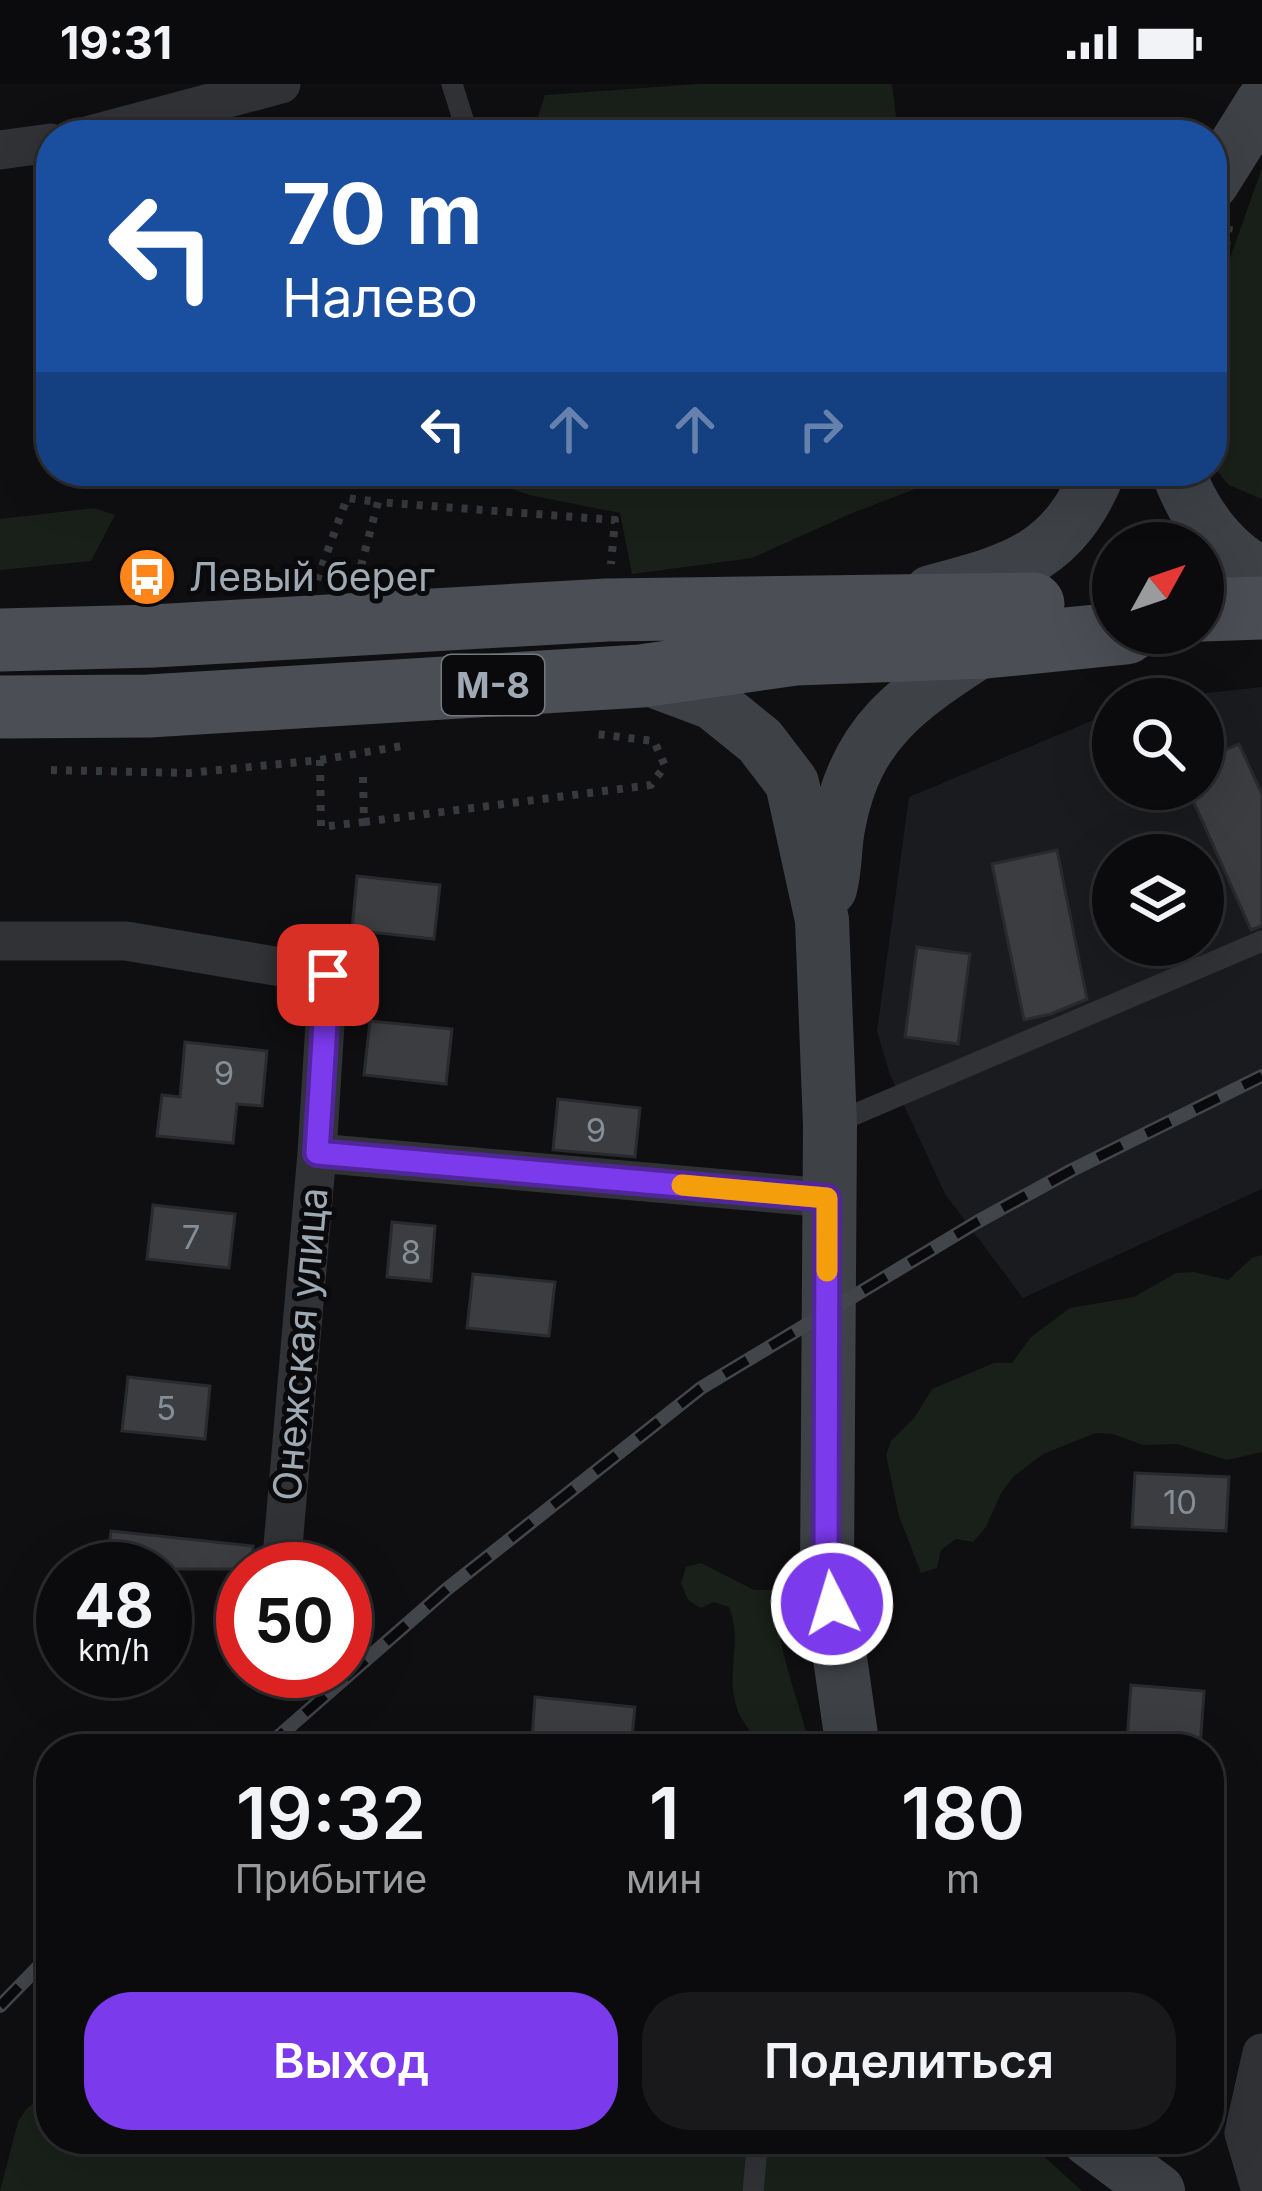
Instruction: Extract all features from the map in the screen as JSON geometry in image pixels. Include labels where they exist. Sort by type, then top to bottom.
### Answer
[{"type":"main road","points":[[1227,160],[1262,103]]},
{"type":"main road","points":[[884,605],[1001,573],[1038,554],[1065,532],[1093,486]]},
{"type":"main road","points":[[1184,486],[1208,527],[1239,562],[1262,574]]},
{"type":"main road","name":"М-8","points":[[0,640],[607,610],[1092,603]]},
{"type":"main road","name":"М-8","points":[[0,707],[149,706],[641,676],[795,654],[986,647],[1092,636]]},
{"type":"main road","points":[[822,920],[834,876],[839,823],[857,765],[881,724],[913,694],[986,647]]},
{"type":"main road","points":[[641,676],[712,703],[760,741],[792,783],[822,920],[830,1126],[826,1568],[851,1734]]},
{"type":"main road","points":[[1108,2154],[1158,2191]]},
{"type":"street","points":[[1243,84],[1262,92]]},
{"type":"street","points":[[144,120],[265,86]]},
{"type":"street","points":[[0,150],[36,145]]},
{"type":"street","name":"Онежская улица","points":[[0,941],[126,941],[328,975],[282,1542]]},
{"type":"street","points":[[317,1153],[827,1198]]},
{"type":"street","points":[[1262,2053],[1244,2133],[1262,2191]]},
{"type":"lane","points":[[452,84],[463,120]]},
{"type":"lane","points":[[830,1126],[1262,941]]},
{"type":"lane","points":[[753,2191],[757,2154]]},
{"type":"path","points":[[336,587],[315,584],[346,498],[615,520],[610,573]]},
{"type":"path","points":[[361,566],[378,502]]},
{"type":"path","points":[[320,760],[321,827],[651,785],[665,766],[654,741],[574,732]]},
{"type":"path","points":[[52,770],[189,773],[320,760],[424,743]]},
{"type":"path","points":[[363,776],[364,822]]},
{"type":"shaded area","points":[[699,84],[892,84],[896,117],[537,120],[545,95]]},
{"type":"shaded area","points":[[1262,168],[1262,499],[1227,483],[1227,267]]},
{"type":"shaded area","points":[[504,486],[923,486],[752,558],[632,574],[620,513]]},
{"type":"shaded area","points":[[94,508],[115,515],[91,561],[0,570],[0,519]]},
{"type":"shaded area","points":[[1262,687],[1262,1189],[1023,1298],[945,1194],[890,1075],[877,1031],[909,797],[1092,721],[1092,810],[1224,810],[1224,691]]},
{"type":"shaded area","points":[[1262,1255],[1262,1452],[1227,1460],[1177,1444],[1143,1445],[1095,1433],[1043,1454],[1013,1477],[973,1542],[956,1539],[941,1550],[937,1568],[921,1573],[899,1516],[886,1455],[891,1441],[915,1417],[932,1389],[994,1363],[1012,1363],[1031,1337],[1070,1308],[1134,1297],[1176,1273],[1228,1280]]},
{"type":"shaded area","points":[[701,1563],[754,1590],[774,1590],[783,1650],[807,1734],[751,1734],[733,1692],[735,1633],[729,1607],[714,1602],[701,1608],[688,1600],[681,1583],[686,1567]]},
{"type":"shaded area","points":[[36,2101],[36,2154],[1041,2154],[1082,2191],[0,2191],[18,2122]]},
{"type":"building","points":[[1239,744],[1262,794],[1262,926],[1251,930],[1224,870],[1224,834],[1208,834],[1197,810],[1224,810],[1224,751]]},
{"type":"building","points":[[1057,850],[1087,999],[1024,1020],[992,864]]},
{"type":"building","points":[[357,876],[440,885],[434,939],[352,930]]},
{"type":"building","points":[[917,947],[970,954],[958,1044],[905,1037]]},
{"type":"building","points":[[370,1021],[452,1029],[446,1084],[364,1075]]},
{"type":"building","points":[[185,1042],[267,1051],[262,1106],[237,1104],[233,1143],[157,1136],[162,1095],[180,1097]]},
{"type":"building","points":[[558,1099],[640,1108],[635,1157],[553,1150]]},
{"type":"building","points":[[153,1205],[235,1214],[229,1268],[147,1259]]},
{"type":"building","points":[[392,1222],[435,1226],[431,1281],[387,1277]]},
{"type":"building","points":[[473,1274],[555,1282],[549,1336],[467,1328]]},
{"type":"building","points":[[128,1377],[210,1386],[205,1439],[122,1431]]},
{"type":"building","points":[[1135,1473],[1229,1477],[1226,1531],[1132,1527]]},
{"type":"building","points":[[111,1531],[216,1542],[216,1569],[192,1569],[192,1542],[110,1542]]},
{"type":"building","points":[[1131,1685],[1204,1691],[1201,1734],[1128,1734]]},
{"type":"building","points":[[535,1697],[635,1707],[632,1734],[532,1734]]},
{"type":"railway","points":[[281,1734],[447,1589],[701,1388],[977,1222],[1262,1076]]},
{"type":"railway","points":[[0,2006],[36,1969]]},
{"type":"slow traffic","points":[[682,1185],[827,1198],[827,1271]]},
{"type":"place","name":"Левый берег","points":[[147,577]]},
{"type":"route","points":[[328,975],[317,1153],[827,1198],[826,1568],[832,1604]]}]
